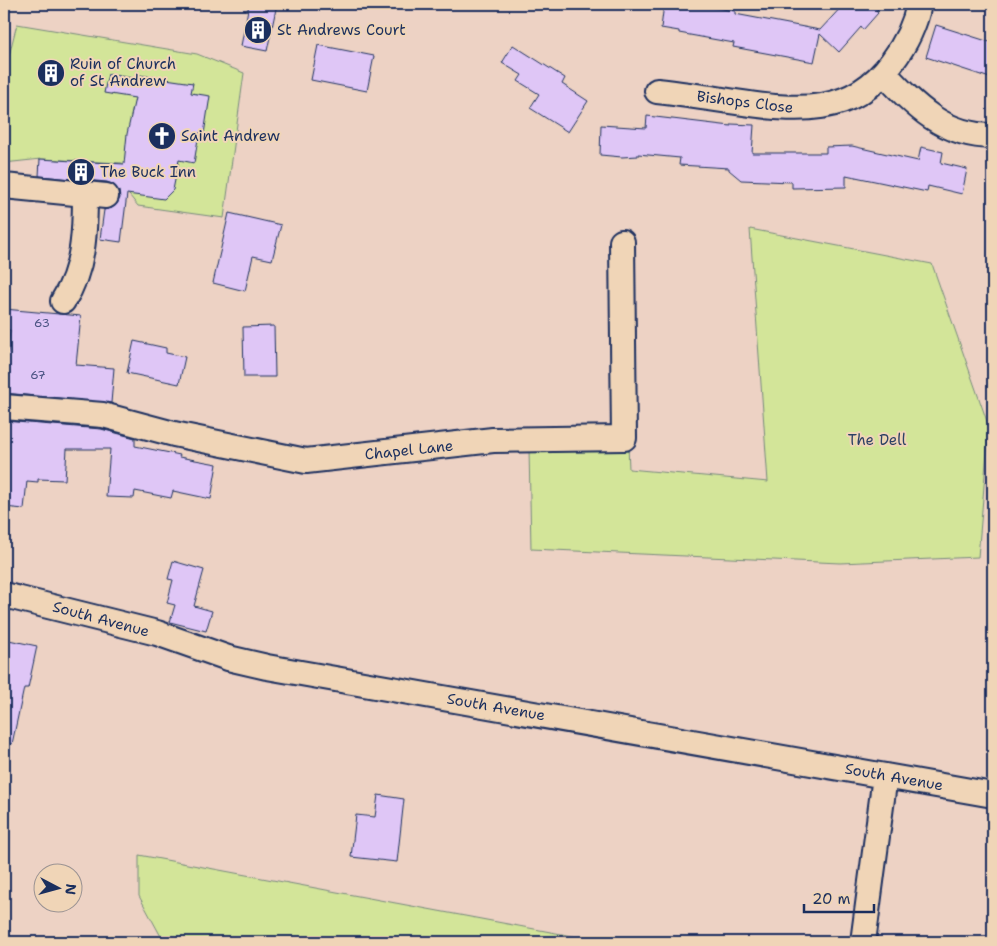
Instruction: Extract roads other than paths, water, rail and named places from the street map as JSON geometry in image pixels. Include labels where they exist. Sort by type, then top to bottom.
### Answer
[{"type":"street","name":"Bishops Close","points":[[657,91],[777,108],[808,109],[831,105],[860,92],[884,73],[905,45],[919,4]]},
{"type":"street","points":[[884,73],[911,102],[946,126],[975,136],[993,136]]},
{"type":"street","points":[[4,186],[96,195],[85,225],[80,263],[72,286],[62,300]]},
{"type":"street","name":"Chapel Lane","points":[[4,407],[104,415],[174,434],[306,461],[494,440],[624,438],[622,242]]},
{"type":"street","name":"South Avenue","points":[[4,595],[157,634],[228,658],[267,667],[993,795]]},
{"type":"street","points":[[863,942],[885,776]]},
{"type":"place","name":"St Andrews Court","points":[[258,30]]},
{"type":"place","name":"Ruin of Church of St Andrew","points":[[51,73]]},
{"type":"place","name":"Saint Andrew","points":[[162,136]]},
{"type":"place","name":"The Buck Inn","points":[[81,172]]},
{"type":"park label","name":"The Dell","points":[[877,440]]}]
